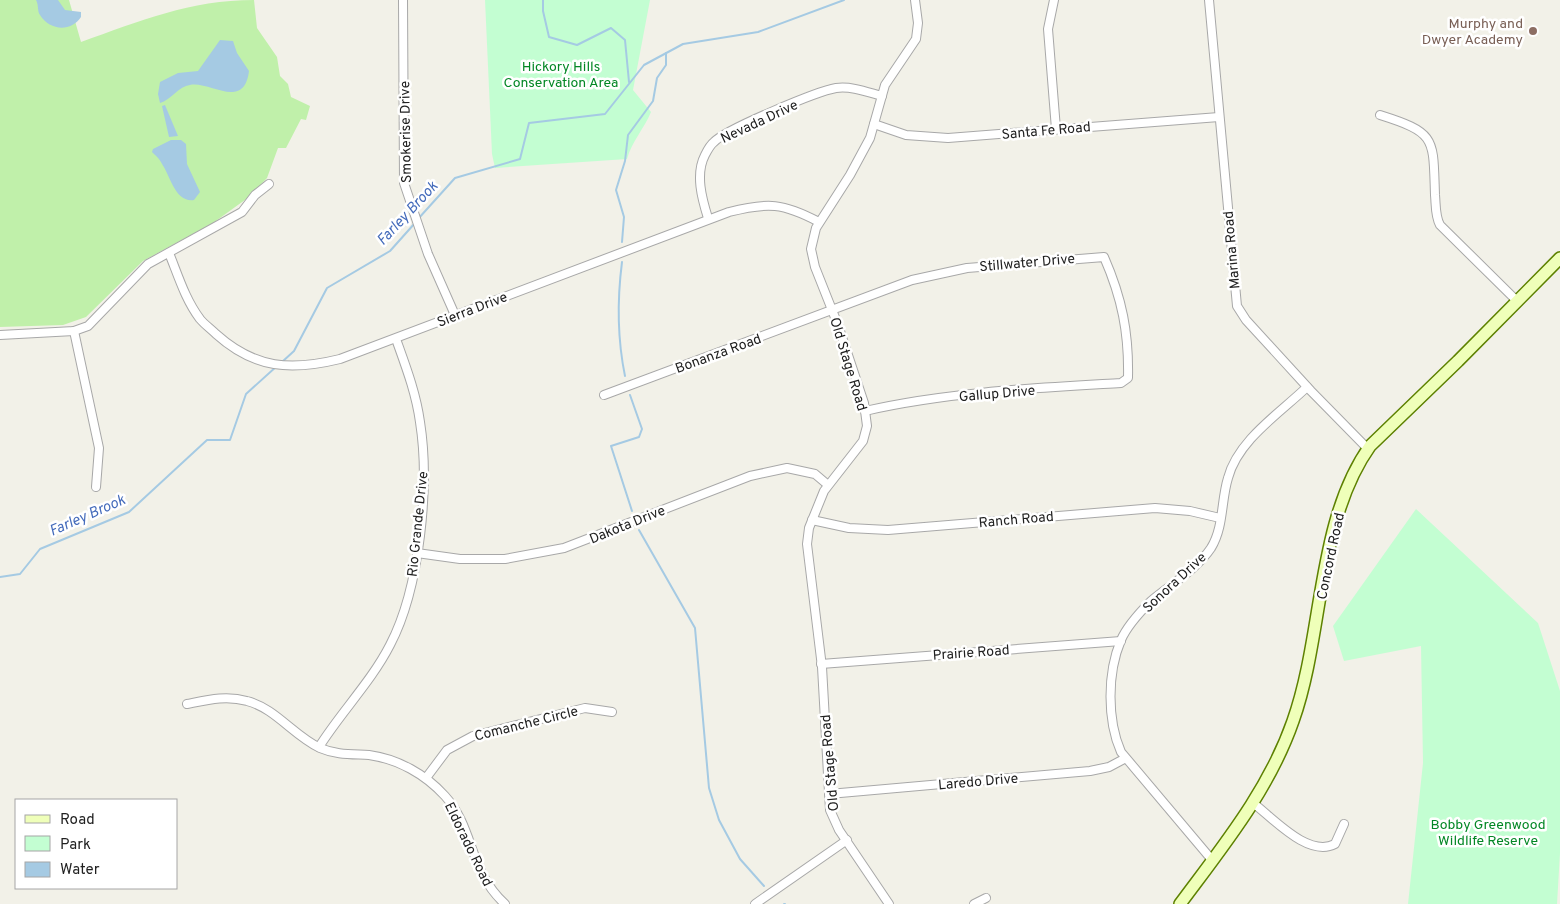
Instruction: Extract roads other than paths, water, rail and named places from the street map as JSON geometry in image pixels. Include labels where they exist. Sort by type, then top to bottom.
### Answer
[{"type":"main road","name":"Concord Road","points":[[1180,904],[1253,803],[1269,776],[1294,720],[1339,510],[1349,480],[1368,448],[1518,302],[1560,258]]},
{"type":"street","name":"Smokerise Drive","points":[[404,0],[404,184],[428,254],[455,315]]},
{"type":"street","name":"Old Stage Road","points":[[889,904],[839,830],[830,810],[821,664],[807,544],[812,520],[828,485],[863,441],[867,426],[865,411],[851,360],[815,267],[812,248],[819,222],[850,174],[870,138],[885,85],[916,39],[918,22],[915,0]]},
{"type":"street","points":[[1054,0],[1048,29],[1056,129]]},
{"type":"street","name":"Marina Road","points":[[1209,0],[1237,306],[1246,320],[1307,387],[1368,448]]},
{"type":"street","name":"Nevada Drive","points":[[708,218],[702,196],[700,176],[704,157],[713,142],[727,133],[767,114],[835,88],[852,88],[882,96]]},
{"type":"street","points":[[1380,115],[1417,128],[1429,139],[1434,160],[1436,215],[1440,225],[1518,302]]},
{"type":"street","name":"Santa Fe Road","points":[[874,124],[906,135],[928,138],[1219,117]]},
{"type":"street","points":[[0,334],[74,331],[88,326],[101,315],[148,264],[242,212],[255,195],[269,184]]},
{"type":"street","name":"Sierra Drive","points":[[169,253],[190,303],[201,320],[231,348],[254,358],[291,366],[316,365],[340,359],[396,339],[708,218],[758,204],[772,205],[802,213],[819,222]]},
{"type":"street","name":"Stillwater Drive","points":[[832,310],[912,280],[967,268],[1104,257],[1118,287],[1124,309],[1128,378]]},
{"type":"street","name":"Bonanza Road","points":[[604,394],[832,310]]},
{"type":"street","points":[[74,331],[99,448],[96,487]]},
{"type":"street","name":"Rio Grande Drive","points":[[319,747],[390,645],[403,613],[415,569],[423,480],[421,433],[413,387],[396,339]]},
{"type":"street","name":"Gallup Drive","points":[[865,411],[942,397],[1121,383],[1128,378]]},
{"type":"street","name":"Sonora Drive","points":[[1212,860],[1124,759],[1116,739],[1112,708],[1113,672],[1121,641],[1142,611],[1210,548],[1220,518],[1228,478],[1238,455],[1255,435],[1307,387]]},
{"type":"street","name":"Dakota Drive","points":[[417,553],[460,559],[483,559],[511,558],[564,548],[750,476],[787,468],[815,474],[828,485]]},
{"type":"street","name":"Ranch Road","points":[[812,520],[849,528],[888,530],[1155,508],[1190,511],[1220,518]]},
{"type":"street","name":"Prairie Road","points":[[821,664],[1121,641]]},
{"type":"street","name":"Eldorado Road","points":[[186,704],[227,697],[247,701],[263,708],[319,747],[342,754],[385,758],[407,767],[426,778],[446,797],[457,812],[479,871],[491,889],[505,904]]},
{"type":"street","name":"Comanche Circle","points":[[426,778],[447,750],[473,736],[585,708],[612,712]]},
{"type":"street","name":"Laredo Drive","points":[[830,794],[1090,771],[1109,767],[1124,759]]},
{"type":"street","points":[[1253,803],[1300,840],[1312,846],[1324,848],[1334,844],[1344,824]]},
{"type":"street","points":[[755,904],[847,840]]},
{"type":"street","points":[[974,904],[986,898]]},
{"type":"water","points":[[36,0],[58,0],[65,10],[81,12],[81,17],[72,25],[60,28],[55,27],[40,15]]},
{"type":"water","points":[[220,40],[233,41],[237,53],[249,71],[246,83],[240,90],[233,92],[190,85],[182,88],[160,103],[158,94],[160,82],[178,73],[198,71]]},
{"type":"water","points":[[165,105],[178,136],[169,137],[162,106]]},
{"type":"water","points":[[171,140],[181,140],[186,144],[187,164],[200,192],[194,200],[187,200],[178,193],[161,162],[152,152],[153,149]]},
{"type":"waterway","points":[[543,0],[543,11],[549,37],[577,45],[611,28],[625,40],[629,82]]},
{"type":"waterway","name":"Farley Brook","points":[[418,219],[455,178],[520,159],[529,123],[605,114],[644,65],[683,44],[758,32],[844,0]]},
{"type":"waterway","points":[[622,242],[624,217],[616,190],[625,161],[628,135],[653,101],[657,78],[666,65],[666,53]]},
{"type":"waterway","name":"Farley Brook","points":[[282,362],[294,351],[327,288],[390,251],[415,223]]},
{"type":"waterway","points":[[622,262],[619,319],[620,347],[625,376]]},
{"type":"waterway","name":"Farley Brook","points":[[0,577],[20,574],[40,549],[129,512],[207,440],[230,440],[246,394],[277,366]]},
{"type":"waterway","points":[[630,395],[642,429],[639,437],[611,446],[632,511]]},
{"type":"waterway","points":[[639,530],[695,628],[709,788],[719,820],[740,859],[764,886]]},
{"type":"place","name":"Murphy and Dwyer Academy","points":[[1533,31]]},
{"type":"park label","name":"Hickory Hills Conservation Area","points":[[561,74]]},
{"type":"park label","name":"Bobby Greenwood Wildlife Reserve","points":[[1488,832]]}]
